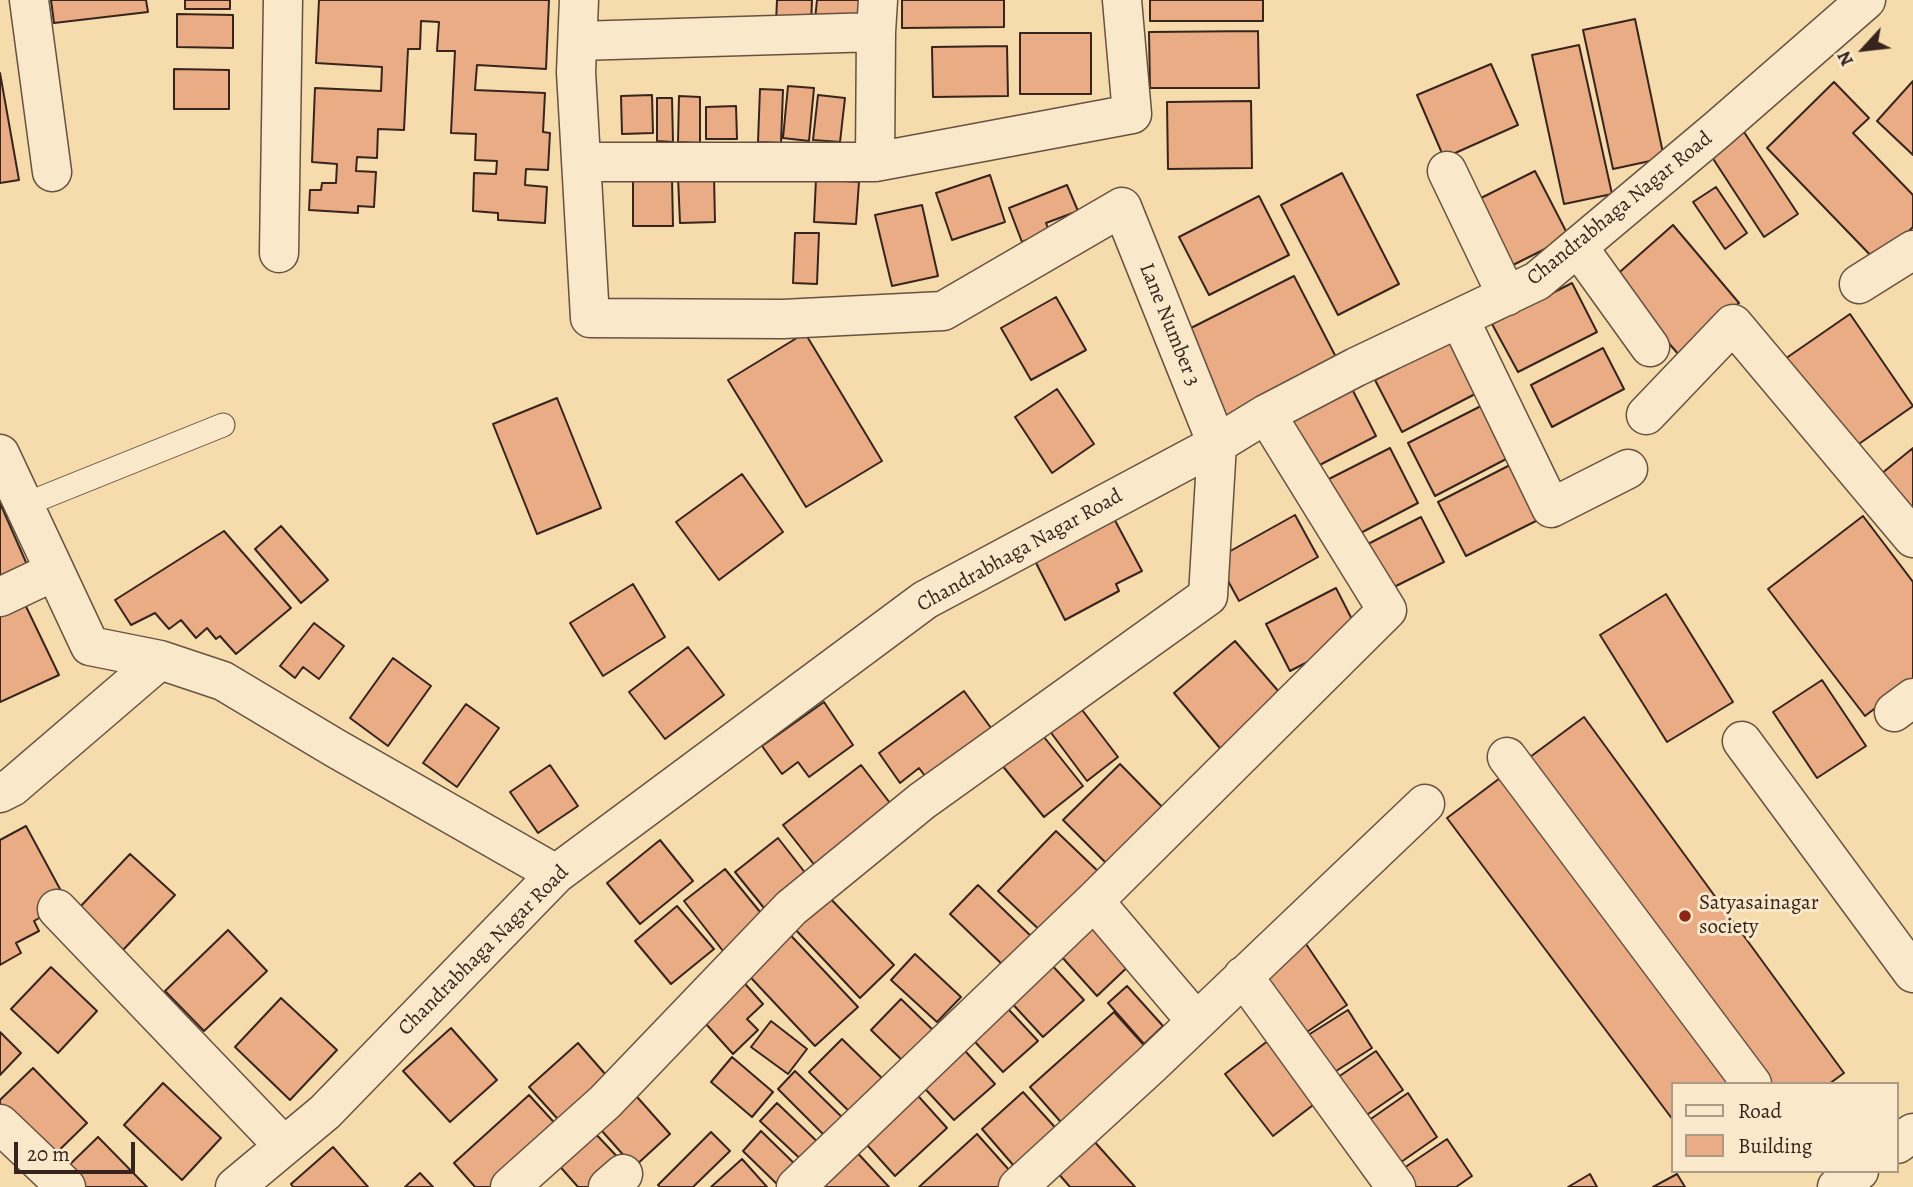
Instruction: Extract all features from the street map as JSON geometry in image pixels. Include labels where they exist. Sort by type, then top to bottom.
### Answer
[{"type":"street","points":[[29,0],[52,172]]},
{"type":"street","points":[[279,253],[283,0]]},
{"type":"street","points":[[579,0],[576,72],[581,162],[875,162],[1132,114],[1122,0]]},
{"type":"street","name":"Chandrabhaga Nagar Road","points":[[235,1187],[325,1112],[556,874],[925,600],[1356,367],[1537,281],[1866,0]]},
{"type":"street","points":[[578,41],[877,16],[875,162]]},
{"type":"street","name":"Lane Number 3","points":[[581,162],[590,318],[783,320],[943,311],[1122,206],[1217,444]]},
{"type":"street","points":[[1447,170],[1507,296]]},
{"type":"street","points":[[1578,247],[1650,347]]},
{"type":"street","points":[[1859,284],[1913,250]]},
{"type":"street","points":[[1459,318],[1551,508],[1628,469]]},
{"type":"street","points":[[1646,415],[1733,324],[1913,538]]},
{"type":"street","points":[[796,1187],[1094,901],[1387,610],[1266,414]]},
{"type":"street","points":[[510,1187],[605,1102],[791,908],[922,801],[1208,596],[1217,444]]},
{"type":"street","points":[[0,454],[90,646],[160,660],[223,681],[556,874]]},
{"type":"street","points":[[0,597],[55,571]]},
{"type":"street","points":[[0,793],[12,787],[160,660]]},
{"type":"street","points":[[1742,741],[1913,973]]},
{"type":"street","points":[[1507,757],[1751,1082]]},
{"type":"street","points":[[1018,1187],[1425,804]]},
{"type":"street","points":[[1094,901],[1196,1021]]},
{"type":"street","points":[[57,909],[285,1146]]},
{"type":"street","points":[[1242,976],[1396,1187]]},
{"type":"street","points":[[0,1124],[66,1187]]},
{"type":"street","points":[[1837,1187],[1856,1173]]},
{"type":"lane","points":[[24,505],[223,425]]},
{"type":"building","points":[[51,0],[146,0],[148,12],[54,23]]},
{"type":"building","points":[[185,0],[230,0],[230,9],[185,9]]},
{"type":"building","points":[[319,0],[549,0],[546,69],[477,65],[475,90],[545,93],[543,132],[550,133],[548,170],[526,169],[525,185],[547,187],[545,223],[498,220],[498,213],[473,211],[474,173],[496,174],[497,161],[475,160],[476,134],[451,133],[455,51],[437,51],[439,22],[421,21],[420,49],[408,49],[404,130],[378,129],[377,158],[357,157],[356,171],[376,172],[374,207],[358,206],[358,213],[309,210],[310,190],[321,190],[322,183],[336,183],[337,164],[312,162],[315,88],[381,91],[382,67],[316,63]]},
{"type":"building","points":[[777,0],[812,0],[811,24],[776,23]]},
{"type":"building","points":[[817,0],[865,0],[862,24],[815,20]]},
{"type":"building","points":[[902,0],[1004,0],[1004,27],[902,28]]},
{"type":"building","points":[[1150,0],[1263,0],[1263,21],[1150,21]]},
{"type":"building","points":[[177,14],[233,15],[233,48],[177,47]]},
{"type":"building","points":[[1635,19],[1664,158],[1613,169],[1583,30]]},
{"type":"building","points":[[1258,31],[1259,88],[1150,88],[1149,32]]},
{"type":"building","points":[[1020,33],[1091,33],[1091,94],[1020,94]]},
{"type":"building","points":[[1579,45],[1612,194],[1564,204],[1532,55]]},
{"type":"building","points":[[1007,46],[1008,96],[933,97],[932,47]]},
{"type":"building","points":[[1491,64],[1518,125],[1444,158],[1417,95]]},
{"type":"building","points":[[174,69],[229,70],[229,109],[174,109]]},
{"type":"building","points":[[0,73],[19,180],[0,183]]},
{"type":"building","points":[[1913,81],[1913,155],[1877,121]]},
{"type":"building","points":[[1834,82],[1869,118],[1853,133],[1913,195],[1913,227],[1877,262],[1767,148]]},
{"type":"building","points":[[788,86],[814,88],[809,141],[783,138]]},
{"type":"building","points":[[760,89],[783,90],[781,143],[758,142]]},
{"type":"building","points":[[652,95],[653,133],[622,134],[621,96]]},
{"type":"building","points":[[818,95],[845,98],[840,142],[813,140]]},
{"type":"building","points":[[679,96],[700,97],[700,143],[678,142]]},
{"type":"building","points":[[657,98],[672,98],[673,142],[657,141]]},
{"type":"building","points":[[1251,101],[1252,168],[1168,169],[1167,102]]},
{"type":"building","points":[[736,106],[737,139],[706,139],[706,107]]},
{"type":"building","points":[[1744,132],[1798,214],[1764,237],[1710,154]]},
{"type":"building","points":[[1535,171],[1569,237],[1505,269],[1471,203]]},
{"type":"building","points":[[1342,173],[1399,284],[1338,315],[1281,205]]},
{"type":"building","points":[[990,175],[1005,222],[952,240],[936,193]]},
{"type":"building","points":[[714,176],[715,222],[680,223],[678,177]]},
{"type":"building","points":[[633,179],[672,179],[673,226],[633,226]]},
{"type":"building","points":[[816,179],[859,182],[856,224],[814,222]]},
{"type":"building","points":[[1067,185],[1078,211],[1046,223],[1049,231],[1022,242],[1009,208]]},
{"type":"building","points":[[1716,187],[1747,233],[1725,249],[1693,202]]},
{"type":"building","points":[[1259,196],[1289,255],[1209,295],[1179,237]]},
{"type":"building","points":[[922,205],[938,276],[892,286],[875,215]]},
{"type":"building","points":[[1673,225],[1739,303],[1679,355],[1613,278]]},
{"type":"building","points":[[795,233],[819,233],[817,284],[793,283]]},
{"type":"building","points":[[1294,276],[1338,361],[1226,418],[1183,332]]},
{"type":"building","points":[[1572,283],[1597,332],[1518,372],[1492,324]]},
{"type":"building","points":[[1056,297],[1086,350],[1031,380],[1001,328]]},
{"type":"building","points":[[1850,314],[1913,406],[1846,453],[1782,361]]},
{"type":"building","points":[[805,333],[882,461],[806,507],[728,380]]},
{"type":"building","points":[[1451,341],[1477,393],[1402,432],[1375,380]]},
{"type":"building","points":[[1603,348],[1624,389],[1552,427],[1531,385]]},
{"type":"building","points":[[1348,381],[1376,436],[1308,471],[1280,416]]},
{"type":"building","points":[[1057,389],[1094,444],[1052,473],[1015,417]]},
{"type":"building","points":[[557,398],[601,508],[537,534],[493,424]]},
{"type":"building","points":[[1483,405],[1510,457],[1435,496],[1408,443]]},
{"type":"building","points":[[1390,448],[1418,503],[1353,537],[1325,481]]},
{"type":"building","points":[[1913,448],[1913,513],[1881,474]]},
{"type":"building","points":[[1510,465],[1538,520],[1466,556],[1438,502]]},
{"type":"building","points":[[742,474],[783,532],[719,580],[676,522]]},
{"type":"building","points":[[0,503],[32,576],[0,590]]},
{"type":"building","points":[[1111,513],[1142,571],[1116,584],[1119,591],[1065,620],[1032,555]]},
{"type":"building","points":[[1295,515],[1318,557],[1239,601],[1216,559]]},
{"type":"building","points":[[1863,516],[1913,582],[1913,679],[1865,716],[1768,589]]},
{"type":"building","points":[[1421,517],[1444,562],[1386,591],[1364,546]]},
{"type":"building","points":[[281,526],[328,580],[301,603],[255,549]]},
{"type":"building","points":[[224,531],[291,608],[236,654],[220,636],[216,639],[207,628],[196,638],[181,620],[169,629],[155,613],[131,625],[115,600]]},
{"type":"building","points":[[633,584],[665,637],[603,676],[570,623]]},
{"type":"building","points":[[1336,588],[1360,635],[1290,671],[1266,624]]},
{"type":"building","points":[[20,594],[59,675],[0,702],[0,603]]},
{"type":"building","points":[[1666,594],[1733,702],[1667,742],[1600,635]]},
{"type":"building","points":[[314,623],[344,646],[319,679],[303,667],[295,678],[280,666]]},
{"type":"building","points":[[1235,641],[1286,700],[1224,753],[1174,693]]},
{"type":"building","points":[[688,647],[724,695],[665,739],[629,692]]},
{"type":"building","points":[[393,658],[431,686],[388,746],[350,718]]},
{"type":"building","points":[[1822,680],[1866,746],[1817,778],[1773,712]]},
{"type":"building","points":[[964,691],[994,732],[928,780],[919,768],[900,783],[879,753]]},
{"type":"building","points":[[1073,698],[1118,757],[1087,781],[1043,722]]},
{"type":"building","points":[[824,702],[853,745],[809,777],[798,762],[782,774],[762,746]]},
{"type":"building","points":[[466,704],[499,728],[457,787],[423,763]]},
{"type":"building","name":"Satyasainagar society","points":[[1584,717],[1844,1073],[1832,1082],[1763,1082],[1526,760]]},
{"type":"building","points":[[1036,727],[1083,786],[1044,817],[997,759]]},
{"type":"building","points":[[1120,764],[1171,816],[1115,872],[1063,820]]},
{"type":"building","points":[[550,765],[578,806],[538,833],[510,792]]},
{"type":"building","points":[[861,765],[893,807],[816,867],[783,825]]},
{"type":"building","points":[[1504,775],[1734,1082],[1672,1082],[1672,1119],[1447,818]]},
{"type":"building","points":[[26,826],[67,902],[34,921],[39,931],[16,943],[21,953],[0,965],[0,840]]},
{"type":"building","points":[[1056,831],[1102,875],[1045,935],[998,891]]},
{"type":"building","points":[[778,838],[810,879],[768,913],[735,872]]},
{"type":"building","points":[[660,840],[693,881],[640,924],[607,883]]},
{"type":"building","points":[[130,854],[175,895],[123,950],[79,908]]},
{"type":"building","points":[[725,869],[765,918],[723,951],[684,901]]},
{"type":"building","points":[[978,885],[1034,939],[1006,968],[950,914]]},
{"type":"building","points":[[826,894],[894,965],[860,998],[792,926]]},
{"type":"building","points":[[677,906],[714,949],[671,984],[635,941]]},
{"type":"building","points":[[1101,920],[1136,959],[1097,996],[1061,956]]},
{"type":"building","points":[[781,925],[858,1007],[815,1046],[739,965]]},
{"type":"building","points":[[228,930],[267,971],[204,1031],[165,991]]},
{"type":"building","points":[[1302,938],[1347,1005],[1298,1038],[1252,972]]},
{"type":"building","points":[[915,954],[961,997],[937,1022],[891,980]]},
{"type":"building","points":[[1049,962],[1084,1000],[1043,1037],[1008,999]]},
{"type":"building","points":[[51,967],[97,1011],[58,1053],[11,1009]]},
{"type":"building","points":[[738,976],[763,1004],[747,1019],[758,1030],[733,1054],[697,1014]]},
{"type":"building","points":[[1127,986],[1163,1026],[1144,1044],[1108,1003]]},
{"type":"building","points":[[997,997],[1038,1041],[1003,1072],[962,1028]]},
{"type":"building","points":[[281,998],[337,1050],[290,1100],[235,1047]]},
{"type":"building","points":[[901,999],[936,1033],[906,1064],[871,1030]]},
{"type":"building","points":[[1348,1010],[1372,1048],[1322,1080],[1297,1042]]},
{"type":"building","points":[[1114,1012],[1151,1053],[1067,1129],[1030,1087]]},
{"type":"building","points":[[771,1021],[807,1049],[788,1074],[751,1047]]},
{"type":"building","points":[[451,1028],[497,1080],[450,1122],[403,1071]]},
{"type":"building","points":[[0,1032],[21,1053],[0,1075]]},
{"type":"building","points":[[1278,1033],[1326,1095],[1273,1136],[1225,1074]]},
{"type":"building","points":[[842,1039],[889,1085],[856,1118],[809,1072]]},
{"type":"building","points":[[957,1042],[995,1084],[954,1120],[916,1079]]},
{"type":"building","points":[[578,1043],[613,1083],[564,1126],[529,1087]]},
{"type":"building","points":[[1376,1051],[1403,1090],[1358,1121],[1331,1082]]},
{"type":"building","points":[[732,1057],[773,1092],[752,1117],[711,1082]]},
{"type":"building","points":[[33,1068],[87,1123],[45,1164],[0,1117],[0,1100]]},
{"type":"building","points":[[795,1071],[852,1127],[834,1145],[778,1089]]},
{"type":"building","points":[[163,1083],[221,1138],[182,1180],[124,1125]]},
{"type":"building","points":[[911,1088],[947,1128],[895,1176],[859,1136]]},
{"type":"building","points":[[630,1089],[670,1134],[634,1167],[594,1122]]},
{"type":"building","points":[[1023,1092],[1062,1135],[1020,1173],[982,1129]]},
{"type":"building","points":[[1408,1093],[1437,1137],[1394,1167],[1365,1123]]},
{"type":"building","points":[[529,1095],[562,1131],[500,1187],[475,1187],[454,1163]]},
{"type":"building","points":[[777,1103],[826,1150],[809,1167],[760,1121]]},
{"type":"building","points":[[592,1130],[625,1165],[601,1187],[578,1187],[556,1162]]},
{"type":"building","points":[[761,1131],[802,1171],[780,1187],[743,1151]]},
{"type":"building","points":[[711,1132],[730,1151],[693,1187],[660,1187],[658,1185]]},
{"type":"building","points":[[977,1134],[1018,1180],[1011,1187],[919,1187]]},
{"type":"building","points":[[98,1137],[147,1187],[73,1187],[60,1174]]},
{"type":"building","points":[[1447,1139],[1472,1176],[1456,1187],[1409,1187],[1398,1172]]},
{"type":"building","points":[[1093,1140],[1135,1187],[1070,1187],[1057,1172]]},
{"type":"building","points":[[333,1147],[368,1187],[293,1187],[291,1184]]},
{"type":"building","points":[[852,1147],[889,1187],[808,1187]]},
{"type":"building","points":[[742,1159],[767,1187],[711,1187]]},
{"type":"building","points":[[420,1173],[433,1187],[405,1187]]},
{"type":"building","points":[[1590,1174],[1597,1187],[1568,1187]]},
{"type":"building","points":[[1677,1174],[1685,1187],[1653,1187]]},
{"type":"place","name":"Satyasainagar society","points":[[1685,916]]}]
